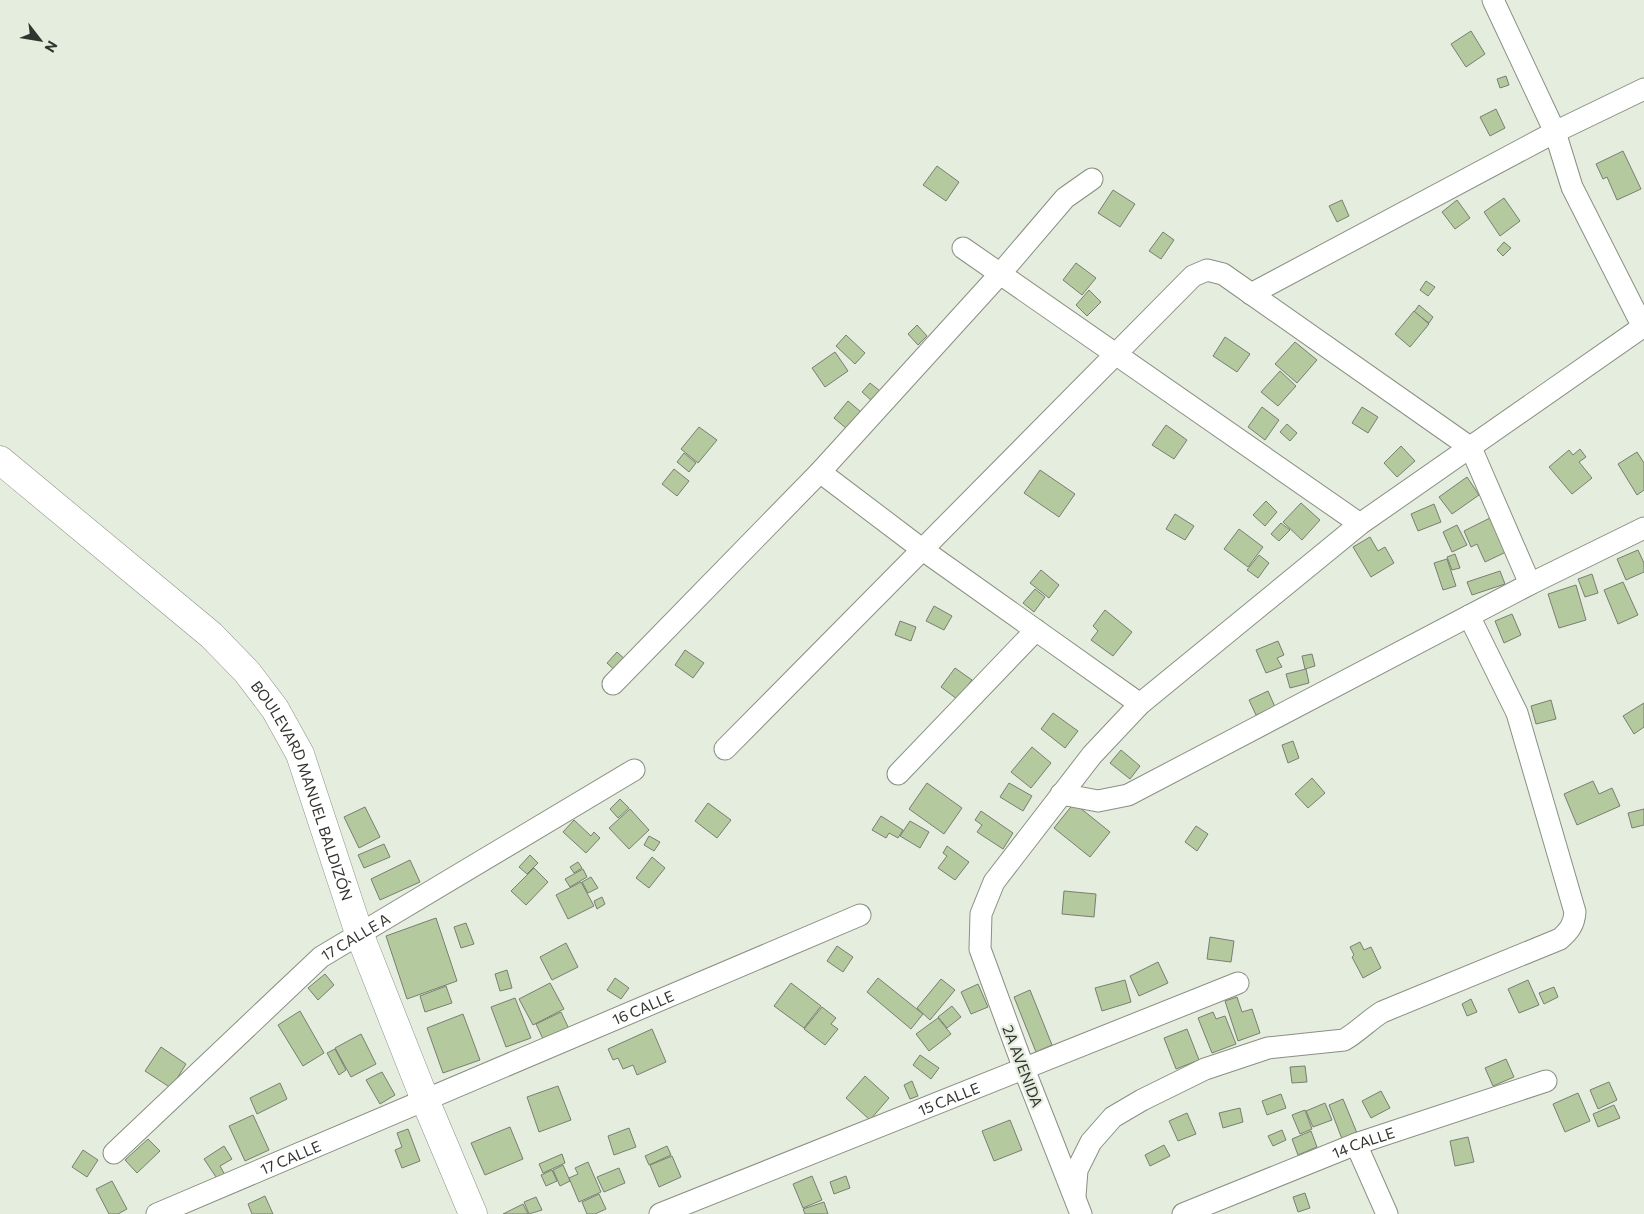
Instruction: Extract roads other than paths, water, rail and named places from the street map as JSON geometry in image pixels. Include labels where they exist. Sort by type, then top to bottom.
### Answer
[{"type":"main road","name":"BOULEVARD MANUEL BALDIZÓN","points":[[0,460],[210,635],[247,672],[275,709],[300,754],[359,934],[473,1214]]},
{"type":"street","points":[[1493,0],[1554,132],[1572,188],[1644,327],[1360,524],[1140,704],[1092,755],[1061,794],[1098,801],[1128,795],[1530,584],[1644,528]]},
{"type":"street","points":[[1252,294],[1554,132],[1644,88]]},
{"type":"street","points":[[613,684],[820,472],[1000,274],[1065,198],[1092,179]]},
{"type":"street","points":[[963,248],[1360,524]]},
{"type":"street","points":[[725,749],[1193,276],[1207,270],[1223,274],[1471,448],[1530,584]]},
{"type":"street","points":[[820,472],[923,550],[1140,704]]},
{"type":"street","points":[[1078,1206],[1077,1170],[1091,1142],[1113,1117],[1142,1100],[1206,1069],[1268,1048],[1344,1040],[1382,1012],[1560,939],[1568,932],[1574,922],[1575,912],[1517,713],[1469,616]]},
{"type":"street","points":[[898,774],[1036,630]]},
{"type":"street","name":"17 CALLE A","points":[[114,1153],[321,956],[634,770]]},
{"type":"street","name":"2A AVENIDA","points":[[1061,794],[994,882],[981,914],[980,949],[1024,1069],[1078,1206]]},
{"type":"street","name":"16 CALLE","points":[[425,1100],[860,915]]},
{"type":"street","name":"15 CALLE","points":[[660,1214],[1238,983]]},
{"type":"street","name":"14 CALLE","points":[[1182,1214],[1356,1144],[1546,1081]]},
{"type":"street","name":"17 CALLE","points":[[159,1214],[425,1100]]},
{"type":"street","points":[[1356,1144],[1387,1214]]}]
